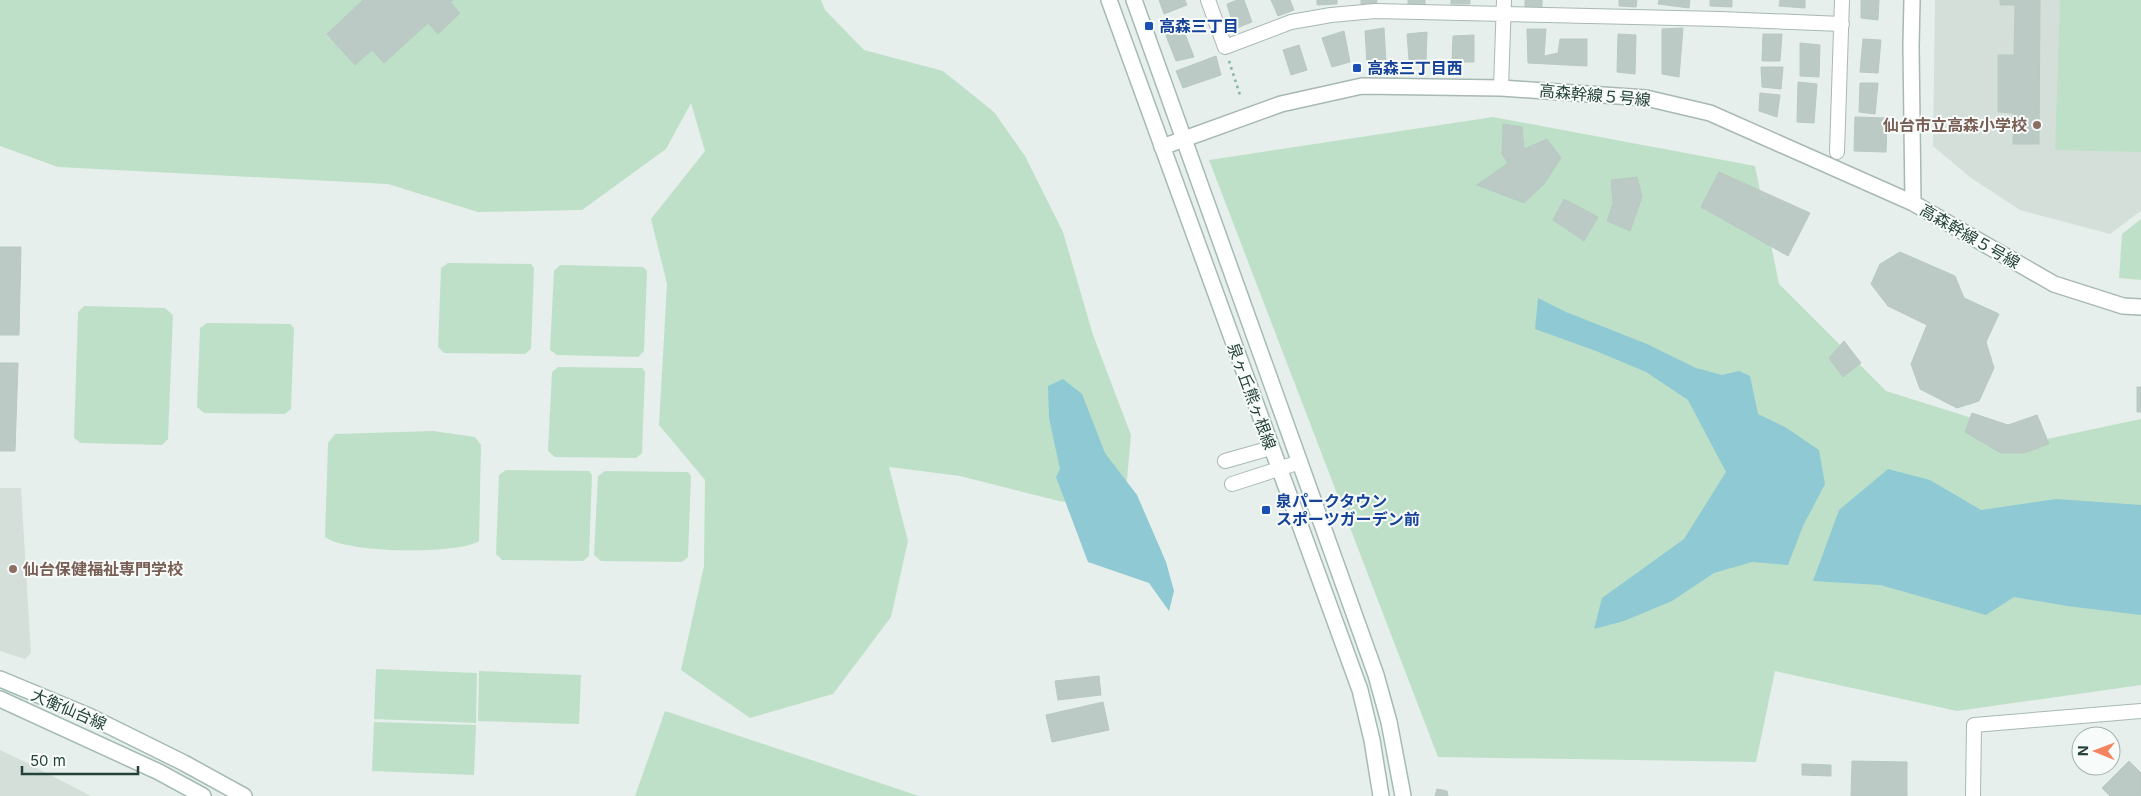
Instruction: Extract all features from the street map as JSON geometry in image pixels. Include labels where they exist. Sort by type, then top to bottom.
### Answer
[{"type":"main road","name":"泉ヶ丘熊ヶ根線","points":[[1109,0],[1360,690],[1372,740],[1381,796]]},
{"type":"main road","name":"泉ヶ丘熊ヶ根線","points":[[1134,0],[1376,675],[1390,722],[1403,796]]},
{"type":"main road","points":[[1912,0],[1913,204]]},
{"type":"main road","name":"高森幹線５号線","points":[[1162,147],[1282,104],[1362,86],[1501,88],[1646,98],[1710,113],[1913,204],[2054,284],[2123,306],[2141,307]]},
{"type":"main road","name":"大衡仙台線","points":[[0,679],[89,716],[184,763],[244,796]]},
{"type":"main road","name":"大衡仙台線","points":[[0,699],[160,772],[203,796]]},
{"type":"street","points":[[1208,0],[1225,47],[1291,22],[1331,15],[1375,12],[1720,18],[1842,24]]},
{"type":"street","points":[[1501,88],[1504,0]]},
{"type":"street","points":[[1837,152],[1842,0]]},
{"type":"street","points":[[1225,461],[1271,448]]},
{"type":"street","points":[[1232,484],[1300,462]]},
{"type":"street","points":[[1973,796],[1974,725],[2141,711]]},
{"type":"path","points":[[1225,47],[1240,95]]},
{"type":"shaded area","name":"仙台市立高森小学校","points":[[1935,0],[2141,0],[2141,211],[2110,234],[2020,210],[1971,178],[1933,146]]},
{"type":"shaded area","name":"仙台保健福祉専門学校","points":[[0,488],[21,488],[31,653],[25,659],[0,651]]},
{"type":"shaded area","points":[[0,750],[27,763],[91,796],[0,796]]},
{"type":"green space","points":[[0,0],[821,0],[825,10],[864,50],[943,71],[994,112],[1025,156],[1063,232],[1093,335],[1131,435],[1126,490],[1106,506],[1059,501],[960,476],[889,467],[908,541],[891,617],[833,694],[750,718],[681,670],[704,566],[705,480],[659,425],[667,284],[651,219],[705,151],[691,103],[666,149],[582,210],[478,212],[388,184],[58,167],[0,146]]},
{"type":"green space","points":[[2060,0],[2141,0],[2141,152],[2055,150]]},
{"type":"green space","points":[[1493,117],[1755,166],[1779,284],[1886,391],[2042,440],[2141,419],[2141,685],[1957,711],[1775,671],[1756,762],[1438,757],[1209,160]]},
{"type":"green space","points":[[2141,219],[2141,280],[2119,278],[2122,234]]},
{"type":"green space","points":[[448,263],[531,264],[534,268],[531,349],[525,354],[444,353],[438,347],[441,268]]},
{"type":"green space","points":[[560,265],[643,267],[647,271],[644,351],[638,357],[557,355],[550,350],[554,271]]},
{"type":"green space","points":[[84,306],[165,308],[173,315],[168,439],[162,445],[81,443],[74,438],[78,312]]},
{"type":"green space","points":[[207,323],[290,324],[294,328],[291,409],[285,414],[204,413],[197,407],[200,328]]},
{"type":"green space","points":[[558,367],[642,368],[645,372],[642,453],[636,458],[555,457],[548,451],[552,372]]},
{"type":"green space","points":[[433,431],[475,437],[481,445],[479,541],[467,546],[449,549],[401,550],[354,546],[336,542],[325,537],[328,443],[335,434]]},
{"type":"green space","points":[[506,470],[589,471],[592,475],[589,556],[583,561],[502,560],[496,554],[499,475]]},
{"type":"green space","points":[[605,471],[688,472],[691,476],[688,557],[682,562],[601,561],[594,555],[598,476]]},
{"type":"green space","points":[[376,669],[477,673],[476,723],[374,719]]},
{"type":"green space","points":[[479,671],[581,675],[579,724],[478,721]]},
{"type":"green space","points":[[665,711],[919,796],[635,796]]},
{"type":"green space","points":[[374,722],[476,725],[474,775],[372,771]]},
{"type":"water","points":[[1538,298],[1566,312],[1647,344],[1696,368],[1722,375],[1739,371],[1750,376],[1758,414],[1785,427],[1819,450],[1825,484],[1803,526],[1788,565],[1752,562],[1714,573],[1672,601],[1624,621],[1594,629],[1602,598],[1684,539],[1726,472],[1688,400],[1646,372],[1596,351],[1535,329]]},
{"type":"water","points":[[1063,379],[1082,394],[1105,453],[1137,495],[1166,562],[1174,591],[1169,611],[1149,583],[1088,562],[1056,477],[1060,469],[1049,418],[1048,386]]},
{"type":"water","points":[[1888,469],[1930,480],[1981,510],[2056,499],[2141,505],[2141,615],[2014,597],[1986,615],[1880,585],[1813,581],[1839,510]]},
{"type":"building","points":[[363,0],[453,0],[450,2],[460,13],[438,34],[428,23],[384,63],[372,50],[355,65],[327,34]]},
{"type":"building","points":[[1159,0],[1185,0],[1187,5],[1164,14]]},
{"type":"building","points":[[1237,0],[1244,0],[1252,22],[1234,29],[1227,4]]},
{"type":"building","points":[[1271,0],[1290,0],[1294,10],[1278,16]]},
{"type":"building","points":[[1317,0],[1337,0],[1337,4],[1317,5]]},
{"type":"building","points":[[1361,0],[1377,0],[1376,7],[1361,5]]},
{"type":"building","points":[[1408,0],[1425,0],[1425,6],[1408,4]]},
{"type":"building","points":[[1451,0],[1470,0],[1470,4],[1451,4]]},
{"type":"building","points":[[1525,0],[1542,0],[1542,8],[1525,7]]},
{"type":"building","points":[[1619,0],[1637,0],[1636,7],[1619,6]]},
{"type":"building","points":[[1659,0],[1690,0],[1689,8],[1658,4]]},
{"type":"building","points":[[1710,0],[1732,0],[1732,7],[1710,6]]},
{"type":"building","points":[[1780,0],[1805,0],[1805,8],[1779,6]]},
{"type":"building","points":[[1861,0],[1879,0],[1878,20],[1861,18]]},
{"type":"building","points":[[2000,0],[2040,0],[2039,144],[2013,144],[2013,113],[1998,112],[1998,55],[2014,55],[2015,5],[2000,5]]},
{"type":"building","points":[[1180,21],[1194,57],[1176,61],[1163,28]]},
{"type":"building","points":[[1384,28],[1386,63],[1367,64],[1365,31]]},
{"type":"building","points":[[1683,28],[1679,77],[1662,74],[1662,29]]},
{"type":"building","points":[[1527,29],[1546,29],[1544,56],[1558,53],[1560,39],[1587,39],[1587,66],[1528,63]]},
{"type":"building","points":[[1344,31],[1350,62],[1332,67],[1322,38]]},
{"type":"building","points":[[1427,32],[1426,61],[1409,60],[1407,34]]},
{"type":"building","points":[[1618,34],[1636,35],[1635,74],[1617,72]]},
{"type":"building","points":[[1763,34],[1782,34],[1780,61],[1762,61]]},
{"type":"building","points":[[1474,35],[1474,62],[1452,62],[1453,36]]},
{"type":"building","points":[[1863,39],[1881,40],[1878,73],[1860,72]]},
{"type":"building","points":[[1800,43],[1820,45],[1819,77],[1800,76]]},
{"type":"building","points":[[1299,45],[1307,70],[1291,75],[1283,50]]},
{"type":"building","points":[[1216,56],[1221,75],[1183,88],[1176,71]]},
{"type":"building","points":[[1761,67],[1783,67],[1781,89],[1762,87]]},
{"type":"building","points":[[1798,82],[1817,84],[1814,123],[1797,122]]},
{"type":"building","points":[[1860,83],[1878,83],[1875,114],[1859,112]]},
{"type":"building","points":[[1760,93],[1780,95],[1777,117],[1759,111]]},
{"type":"building","points":[[1855,117],[1887,118],[1886,152],[1854,151]]},
{"type":"building","points":[[1503,124],[1522,127],[1524,149],[1547,139],[1561,158],[1544,184],[1524,203],[1477,185],[1508,163],[1502,154]]},
{"type":"building","points":[[1719,172],[1810,213],[1788,256],[1701,207]]},
{"type":"building","points":[[1637,177],[1642,197],[1630,231],[1607,221],[1613,203],[1611,180]]},
{"type":"building","points":[[1564,199],[1598,217],[1584,241],[1553,220]]},
{"type":"building","points":[[0,247],[21,247],[19,335],[0,335]]},
{"type":"building","points":[[1900,252],[1955,276],[1964,298],[1999,314],[1986,342],[1994,368],[1979,401],[1957,408],[1920,389],[1911,364],[1927,325],[1888,306],[1871,284],[1880,264]]},
{"type":"building","points":[[1844,341],[1861,363],[1843,377],[1829,358]]},
{"type":"building","points":[[0,363],[18,363],[15,451],[0,451]]},
{"type":"building","points":[[2137,387],[2141,387],[2141,412],[2137,412]]},
{"type":"building","points":[[1972,413],[2008,425],[2037,415],[2049,444],[2024,453],[2001,453],[1965,432]]},
{"type":"building","points":[[1099,676],[1101,695],[1058,700],[1055,681]]},
{"type":"building","points":[[1103,702],[1109,730],[1052,742],[1046,715]]},
{"type":"building","points":[[1852,761],[1907,762],[1907,796],[1851,796]]},
{"type":"building","points":[[2129,761],[2141,773],[2141,796],[2110,796],[2102,788],[2114,776],[2121,776],[2121,769]]},
{"type":"building","points":[[1802,764],[1831,765],[1831,776],[1802,775]]},
{"type":"building","points":[[1437,789],[1447,791],[1448,796],[1435,796]]},
{"type":"place","name":"高森三丁目","points":[[1149,26]]},
{"type":"place","name":"高森三丁目西","points":[[1357,68]]},
{"type":"place","name":"仙台市立高森小学校","points":[[2037,125]]},
{"type":"place","name":"泉パークタウン スポーツガーデン前","points":[[1266,510]]},
{"type":"place","name":"仙台保健福祉専門学校","points":[[13,569]]}]
